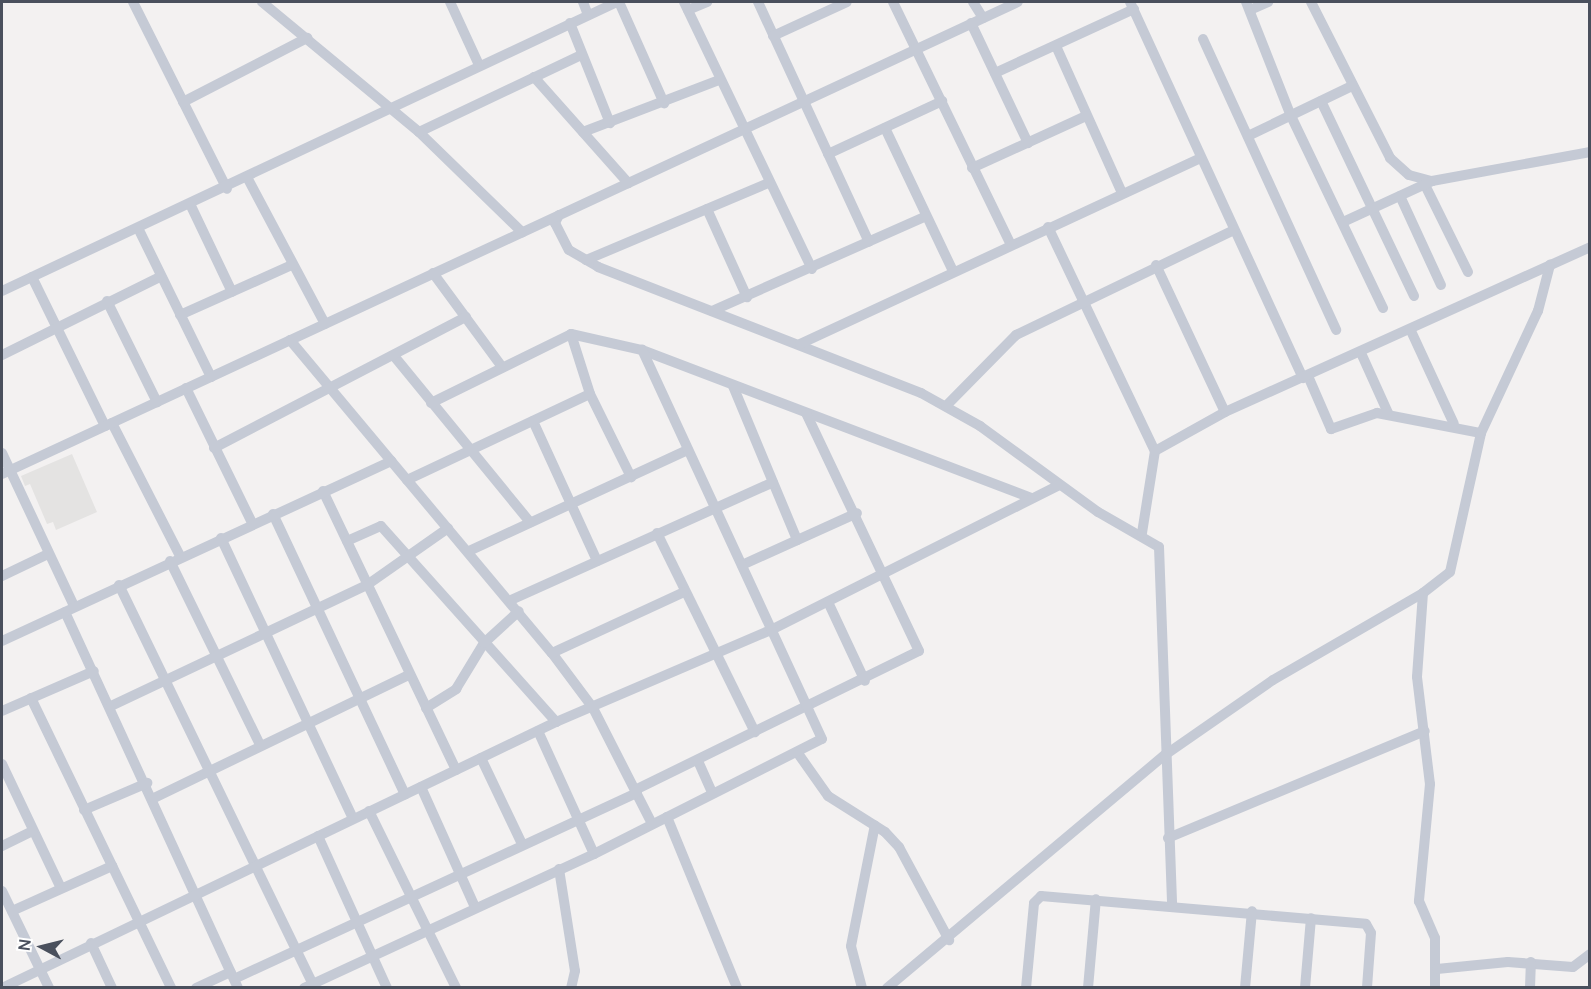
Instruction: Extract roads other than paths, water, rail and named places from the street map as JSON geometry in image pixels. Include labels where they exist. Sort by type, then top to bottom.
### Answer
[{"type":"street","points":[[134,2],[227,189]]},
{"type":"street","points":[[262,2],[419,132],[522,232]]},
{"type":"street","points":[[450,2],[479,65]]},
{"type":"street","points":[[583,2],[588,15]]},
{"type":"street","points":[[2,291],[191,206],[479,65],[618,2],[664,103]]},
{"type":"street","points":[[707,2],[686,6],[768,183],[812,269]]},
{"type":"street","points":[[759,2],[802,102],[869,242]]},
{"type":"street","points":[[773,36],[829,5],[847,2]]},
{"type":"street","points":[[893,2],[918,48],[972,168],[1011,245]]},
{"type":"street","points":[[973,2],[983,18]]},
{"type":"street","points":[[6,472],[1017,2]]},
{"type":"street","points":[[1268,2],[1248,6],[1291,116],[1383,308]]},
{"type":"street","points":[[1311,2],[1390,158],[1409,175],[1428,183],[1468,272]]},
{"type":"street","points":[[995,74],[1056,46],[1132,5],[1199,159],[1331,429],[1377,413],[1454,424],[1481,433]]},
{"type":"street","points":[[570,23],[610,123]]},
{"type":"street","points":[[971,23],[1028,144]]},
{"type":"street","points":[[183,102],[307,38]]},
{"type":"street","points":[[1203,39],[1336,330]]},
{"type":"street","points":[[1056,46],[1122,193]]},
{"type":"street","points":[[419,132],[581,55]]},
{"type":"street","points":[[534,77],[628,183]]},
{"type":"street","points":[[583,132],[664,103],[719,80]]},
{"type":"street","points":[[1248,136],[1352,86]]},
{"type":"street","points":[[828,154],[942,101]]},
{"type":"street","points":[[1321,101],[1414,296]]},
{"type":"street","points":[[972,168],[1086,117]]},
{"type":"street","points":[[885,128],[953,271]]},
{"type":"street","points":[[1343,222],[1428,183],[1590,152]]},
{"type":"street","points":[[800,344],[953,271],[1199,159]]},
{"type":"street","points":[[248,179],[325,324]]},
{"type":"street","points":[[586,260],[768,183]]},
{"type":"street","points":[[1400,196],[1441,285]]},
{"type":"street","points":[[191,206],[232,292]]},
{"type":"street","points":[[707,209],[747,297]]},
{"type":"street","points":[[559,215],[555,223],[560,237],[586,260],[800,344],[946,406],[1022,454],[1059,485],[1160,547],[1165,755],[1172,904]]},
{"type":"street","points":[[712,311],[812,269],[926,216]]},
{"type":"street","points":[[1048,227],[1155,451],[1142,534]]},
{"type":"street","points":[[138,228],[160,277],[211,377]]},
{"type":"street","points":[[946,406],[1016,335],[1081,299],[1234,230]]},
{"type":"street","points":[[1155,451],[1225,412],[1411,331],[1590,247]]},
{"type":"street","points":[[180,315],[292,265]]},
{"type":"street","points":[[1156,265],[1225,412]]},
{"type":"street","points":[[887,987],[949,940],[1165,755],[1273,680],[1424,593],[1450,572],[1457,553],[1481,433],[1538,311],[1550,265]]},
{"type":"street","points":[[433,273],[502,367]]},
{"type":"street","points":[[32,277],[109,424],[175,558],[216,655],[260,746]]},
{"type":"street","points":[[2,356],[107,301],[160,277]]},
{"type":"street","points":[[107,301],[158,402]]},
{"type":"street","points":[[214,448],[466,317]]},
{"type":"street","points":[[1411,331],[1454,424]]},
{"type":"street","points":[[431,403],[571,334],[642,350],[1032,498]]},
{"type":"street","points":[[571,334],[590,394],[631,477]]},
{"type":"street","points":[[290,340],[511,600],[552,653],[593,708],[652,824]]},
{"type":"street","points":[[120,585],[256,864],[311,986],[428,928],[594,854],[712,792],[822,739],[717,507],[642,350]]},
{"type":"street","points":[[1361,353],[1389,415]]},
{"type":"street","points":[[394,356],[467,451],[530,522]]},
{"type":"street","points":[[733,386],[797,540]]},
{"type":"street","points":[[186,388],[252,523]]},
{"type":"street","points":[[407,480],[590,394]]},
{"type":"street","points":[[196,987],[234,980],[356,919],[579,819],[755,732],[810,709],[919,651],[857,513],[806,412]]},
{"type":"street","points":[[533,421],[574,502],[597,561]]},
{"type":"street","points":[[469,551],[688,450]]},
{"type":"street","points":[[2,453],[6,472],[48,554],[94,671],[154,798],[234,980]]},
{"type":"street","points":[[2,641],[175,558],[391,461]]},
{"type":"street","points":[[511,600],[773,482]]},
{"type":"street","points":[[2,987],[194,892],[318,836],[556,722],[773,629],[1059,485]]},
{"type":"street","points":[[323,491],[456,770]]},
{"type":"street","points":[[742,565],[857,513]]},
{"type":"street","points":[[273,514],[405,795]]},
{"type":"street","points":[[347,541],[381,526],[408,561],[556,722]]},
{"type":"street","points":[[111,706],[367,585],[408,561],[448,528]]},
{"type":"street","points":[[657,533],[684,592],[718,653],[755,732]]},
{"type":"street","points":[[221,538],[353,818]]},
{"type":"street","points":[[2,576],[48,554]]},
{"type":"street","points":[[552,653],[684,592]]},
{"type":"street","points":[[1424,593],[1417,643],[1430,784],[1419,901],[1436,938],[1435,987]]},
{"type":"street","points":[[828,602],[865,681]]},
{"type":"street","points":[[426,708],[456,689],[484,643],[519,611]]},
{"type":"street","points":[[2,711],[94,671]]},
{"type":"street","points":[[154,798],[210,768],[410,674]]},
{"type":"street","points":[[31,698],[171,987]]},
{"type":"street","points":[[538,731],[594,854]]},
{"type":"street","points":[[1168,838],[1425,731]]},
{"type":"street","points":[[797,752],[828,796],[875,825],[898,847],[949,940]]},
{"type":"street","points":[[481,758],[522,844]]},
{"type":"street","points":[[698,761],[712,792]]},
{"type":"street","points":[[2,764],[61,888]]},
{"type":"street","points":[[84,810],[147,783]]},
{"type":"street","points":[[421,787],[475,907]]},
{"type":"street","points":[[369,811],[456,987]]},
{"type":"street","points":[[667,817],[737,987]]},
{"type":"street","points":[[862,987],[851,946],[875,825]]},
{"type":"street","points":[[2,846],[33,831]]},
{"type":"street","points":[[318,836],[387,987]]},
{"type":"street","points":[[12,911],[112,866]]},
{"type":"street","points":[[559,869],[574,960],[571,987]]},
{"type":"street","points":[[2,891],[49,987]]},
{"type":"street","points":[[1026,987],[1036,898],[1172,904],[1252,911],[1370,927],[1367,987]]},
{"type":"street","points":[[1088,987],[1096,899]]},
{"type":"street","points":[[1245,987],[1252,911]]},
{"type":"street","points":[[1305,987],[1311,918]]},
{"type":"street","points":[[91,943],[112,987]]},
{"type":"street","points":[[1437,969],[1531,962],[1573,967],[1590,954]]},
{"type":"street","points":[[1530,987],[1531,962]]}]
